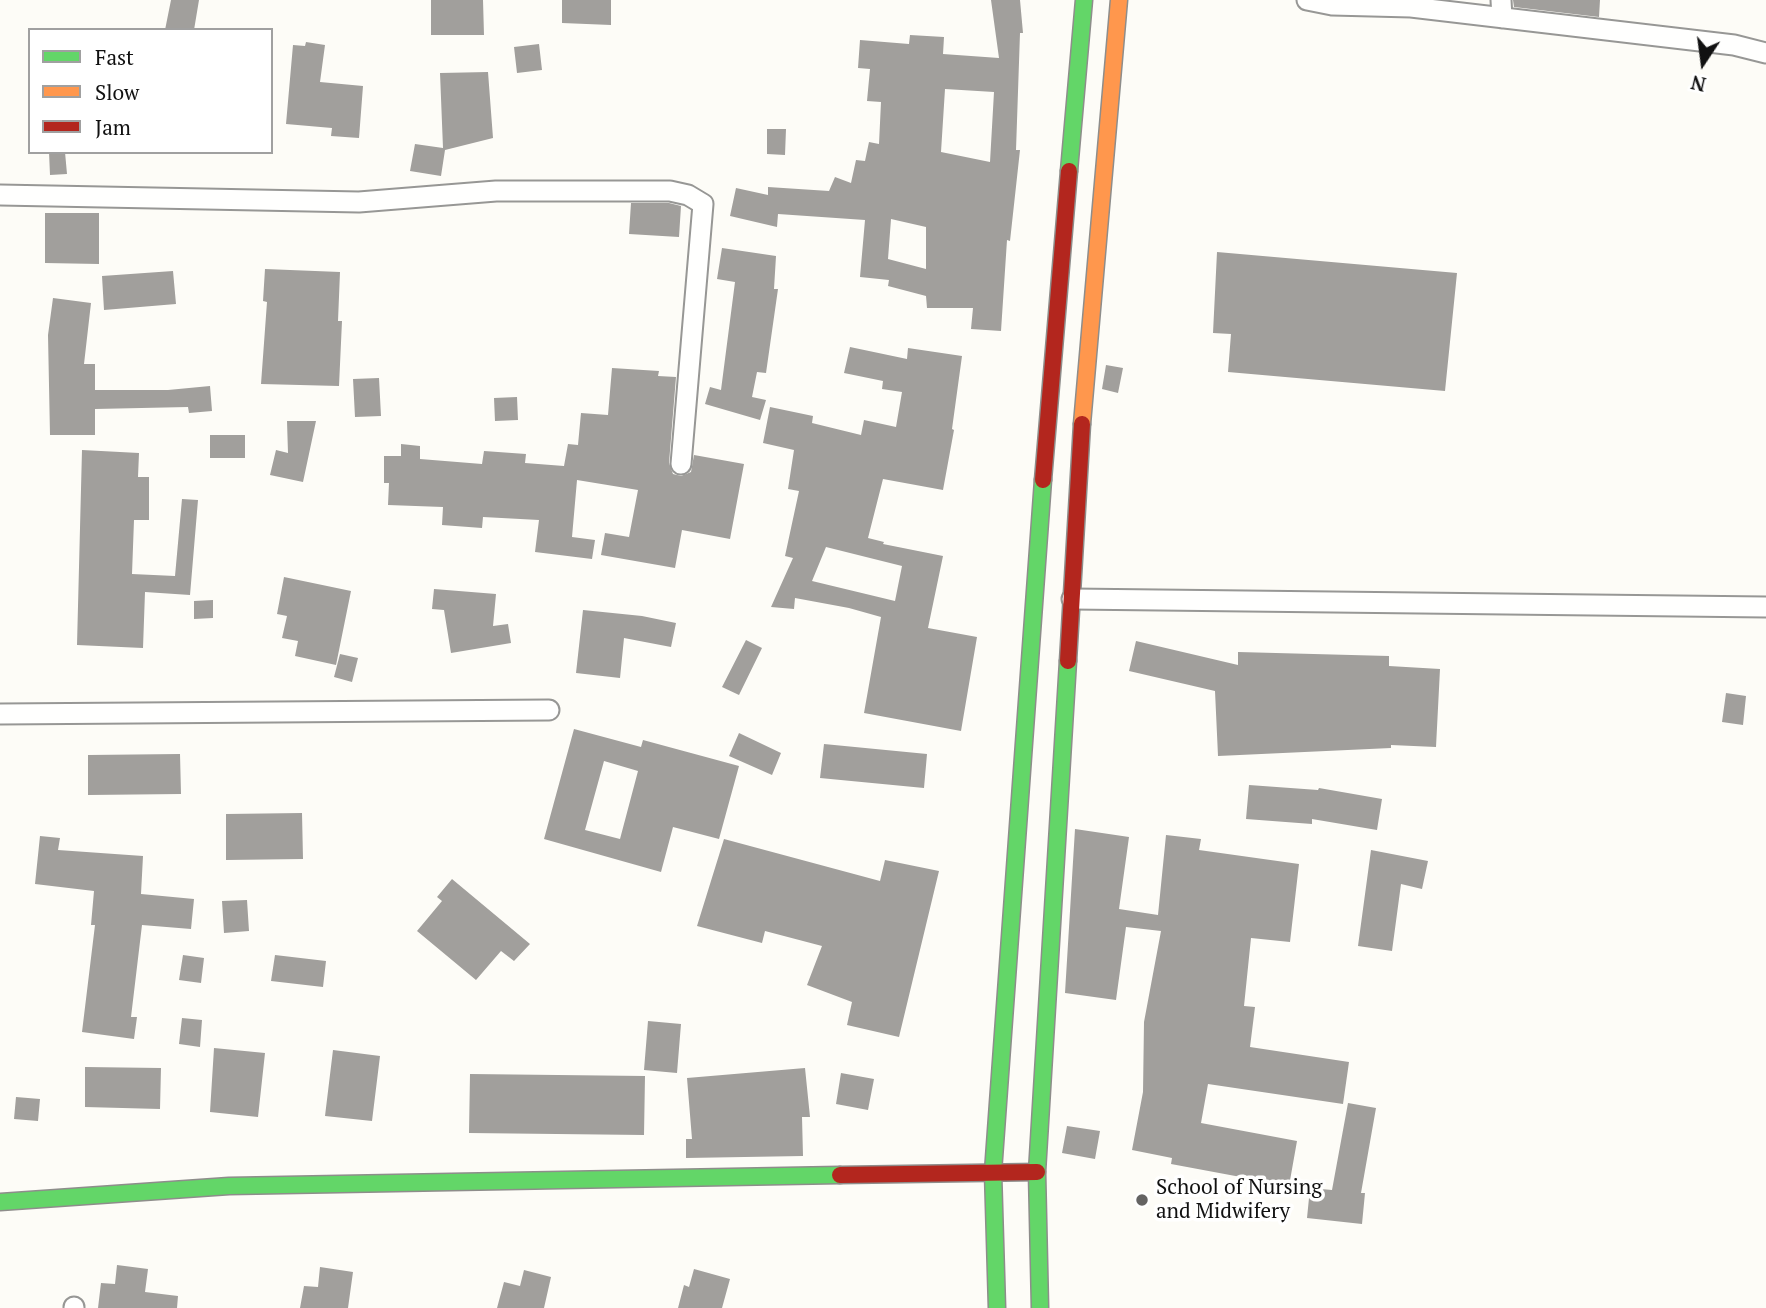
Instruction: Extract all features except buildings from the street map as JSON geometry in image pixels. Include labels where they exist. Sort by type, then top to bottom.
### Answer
[{"type":"main road","points":[[1040,1308],[1037,1172],[1085,378],[1081,232],[1084,0]]},
{"type":"main road","points":[[996,1308],[993,1172],[1050,375],[1081,232],[1119,0]]},
{"type":"main road","points":[[0,1202],[229,1186],[1037,1172]]},
{"type":"street","points":[[1307,0],[1332,5],[1501,9],[1734,45],[1766,53]]},
{"type":"street","points":[[0,195],[359,202],[495,191],[670,191],[688,195],[703,204],[681,464]]},
{"type":"street","points":[[1072,599],[1766,607]]},
{"type":"street","points":[[0,714],[549,710]]},
{"type":"traffic: fast","points":[[1069,171],[1084,0]]},
{"type":"traffic: fast","points":[[997,1308],[993,1172],[1043,480]]},
{"type":"traffic: fast","points":[[1040,1308],[1037,1172],[1068,661]]},
{"type":"traffic: fast","points":[[0,1202],[229,1186],[840,1175]]},
{"type":"traffic: slow","points":[[1082,424],[1119,0]]},
{"type":"traffic: jam","points":[[1043,480],[1069,171]]},
{"type":"traffic: jam","points":[[1068,661],[1082,424]]},
{"type":"traffic: jam","points":[[840,1175],[1037,1172]]},
{"type":"place","name":"School of Nursing and Midwifery","points":[[1142,1200]]}]
